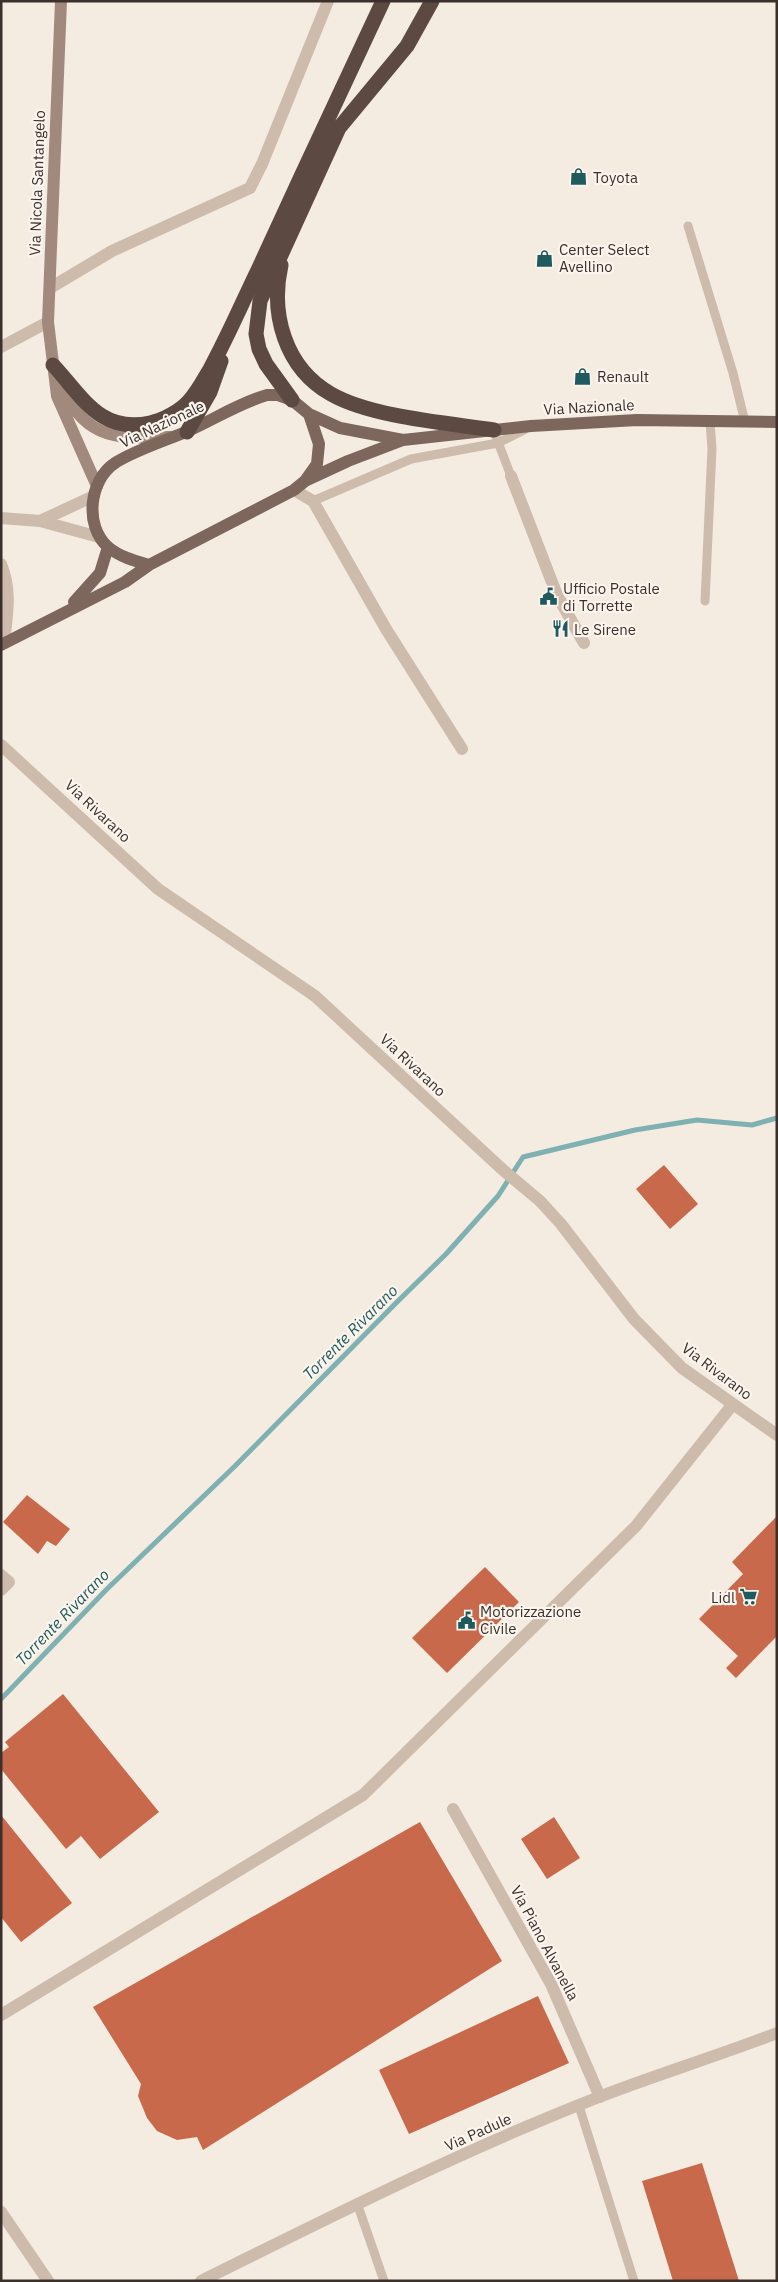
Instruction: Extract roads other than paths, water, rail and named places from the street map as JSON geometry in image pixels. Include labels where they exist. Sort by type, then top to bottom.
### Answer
[{"type":"highway","points":[[53,365],[67,380],[78,397],[108,419],[123,424],[151,423],[165,418],[189,401],[228,335],[383,1]]},
{"type":"highway","points":[[292,400],[266,364],[259,349],[256,334],[260,301],[269,277],[286,247],[339,128],[407,46],[432,1]]},
{"type":"highway","points":[[286,247],[278,280],[277,296],[282,331],[294,358],[316,384],[332,395],[374,409],[496,436]]},
{"type":"highway","points":[[181,434],[210,392],[228,335]]},
{"type":"main road","name":"Via Nicola Santangelo","points":[[61,1],[48,322],[57,396],[95,491]]},
{"type":"main road","points":[[53,365],[70,403],[80,416],[94,427],[109,434],[128,439],[181,434]]},
{"type":"main road","name":"Via Nazionale","points":[[95,491],[100,478],[114,464],[253,399],[268,395],[278,395],[292,400],[308,414],[340,428],[404,440],[496,436],[531,426],[637,420],[777,422]]},
{"type":"main road","name":"Via Nazionale","points":[[305,481],[317,464],[319,444],[308,414]]},
{"type":"main road","name":"Via Nazionale","points":[[2,642],[125,582],[149,565],[294,490],[305,481],[348,460],[404,440]]},
{"type":"main road","points":[[95,491],[93,513],[99,537],[108,547],[123,557],[149,565]]},
{"type":"main road","points":[[65,611],[88,588],[100,572],[108,547]]},
{"type":"street","points":[[50,288],[112,251],[250,188],[262,164],[328,1]]},
{"type":"street","points":[[1,346],[48,322]]},
{"type":"street","points":[[511,476],[557,595],[584,643]]},
{"type":"street","points":[[294,490],[313,501],[386,628],[462,749]]},
{"type":"street","points":[[40,521],[95,491]]},
{"type":"street","points":[[1,518],[40,521],[99,537]]},
{"type":"street","points":[[1,564],[8,580],[8,610],[2,642]]},
{"type":"street","name":"Via Rivarano","points":[[1,745],[158,889],[315,996],[540,1202],[561,1224],[634,1319],[682,1368],[777,1435]]},
{"type":"street","points":[[1,2015],[364,1795],[636,1526],[733,1404]]},
{"type":"street","points":[[1,1574],[9,1582],[1,1590]]},
{"type":"street","name":"Via Piano Alvanella","points":[[453,1809],[551,1984],[600,2097]]},
{"type":"street","name":"Via Padule","points":[[201,2281],[357,2203],[579,2106],[777,2033]]},
{"type":"street","points":[[1,2212],[48,2281]]},
{"type":"lane","points":[[688,226],[733,372],[745,422]]},
{"type":"lane","points":[[705,601],[712,449],[710,421]]},
{"type":"lane","points":[[313,501],[411,460],[496,436],[511,476]]},
{"type":"lane","points":[[579,2106],[634,2281]]},
{"type":"lane","points":[[357,2203],[384,2281]]},
{"type":"waterway","name":"Torrente Rivarano","points":[[1,1699],[107,1589],[235,1466],[446,1254],[498,1196],[523,1157],[635,1130],[697,1120],[752,1125],[777,1118]]},
{"type":"place","name":"Toyota","points":[[579,177]]},
{"type":"place","name":"Center Select Avellino","points":[[545,258]]},
{"type":"place","name":"Renault","points":[[583,376]]},
{"type":"place","name":"Ufficio Postale di Torrette","points":[[549,597]]},
{"type":"place","name":"Le Sirene","points":[[560,629]]},
{"type":"place","name":"Lidl","points":[[749,1597]]},
{"type":"place","name":"Motorizzazione Civile","points":[[466,1620]]}]
